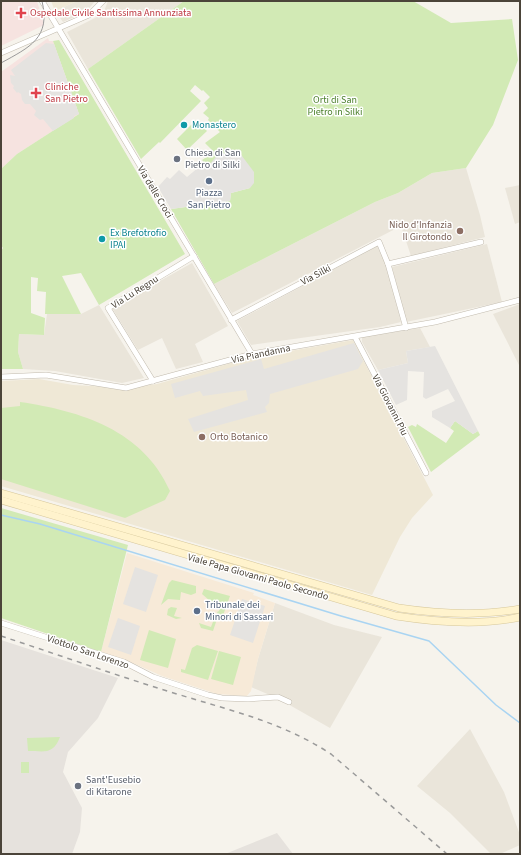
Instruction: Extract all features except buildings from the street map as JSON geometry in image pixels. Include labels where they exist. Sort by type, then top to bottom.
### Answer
[{"type":"main road","name":"Viale Papa Giovanni Paolo Secondo","points":[[1,493],[399,608],[434,613],[469,614],[520,609]]},
{"type":"main road","name":"Viale Papa Giovanni Paolo Secondo","points":[[1,500],[282,584],[396,616],[434,621],[476,621],[520,617]]},
{"type":"street","name":"Via delle Croci","points":[[42,1],[252,354]]},
{"type":"street","points":[[1,53],[38,36],[59,30],[89,15],[103,1]]},
{"type":"street","name":"Via Silki","points":[[231,320],[379,242],[388,264],[406,328]]},
{"type":"street","points":[[388,264],[481,242]]},
{"type":"street","name":"Via Lu Regnu","points":[[153,381],[108,308],[194,256]]},
{"type":"street","name":"Via Piandanna","points":[[1,377],[46,375],[126,388],[252,354],[406,328],[520,300]]},
{"type":"street","name":"Via Giovanni Piu","points":[[355,336],[426,473]]},
{"type":"street","name":"Viottolo San Lorenzo","points":[[1,623],[124,662],[153,677],[208,695],[222,698],[278,697],[289,702]]},
{"type":"shaded area","name":"Ospedale Civile Santissima Annunziata","points":[[1,1],[37,1],[44,25],[1,46]]},
{"type":"shaded area","points":[[51,1],[77,1],[55,11]]},
{"type":"shaded area","points":[[77,1],[95,1],[86,12],[63,22],[55,11]]},
{"type":"shaded area","points":[[108,1],[184,1],[88,69],[67,32],[103,14]]},
{"type":"shaded area","name":"Cliniche San Pietro","points":[[48,38],[49,41],[53,41],[79,114],[17,154],[1,169],[1,72]]},
{"type":"shaded area","points":[[46,43],[54,44],[79,114],[53,131],[43,119],[40,120],[34,115],[36,111],[30,104],[25,104],[22,100],[21,94],[18,92],[17,93],[13,88],[14,86],[11,83],[10,75],[15,76],[11,70]]},
{"type":"shaded area","name":"Piazza San Pietro","points":[[221,151],[227,156],[234,157],[239,152],[254,172],[254,183],[250,188],[231,193],[230,201],[171,209],[158,187],[167,177],[170,179],[179,170],[187,177],[205,162],[208,166]]},
{"type":"shaded area","points":[[466,168],[485,237],[411,256],[401,226],[232,313],[214,284],[375,202],[398,193],[432,173]]},
{"type":"shaded area","points":[[520,185],[520,222],[515,224],[505,188]]},
{"type":"shaded area","points":[[487,244],[502,302],[406,322],[392,267]]},
{"type":"shaded area","points":[[377,246],[387,266],[401,322],[380,327],[251,345],[237,321]]},
{"type":"shaded area","points":[[192,263],[228,326],[195,344],[203,362],[176,369],[162,338],[138,350],[112,308]]},
{"type":"shaded area","points":[[520,304],[520,367],[493,314]]},
{"type":"shaded area","points":[[99,305],[144,378],[122,383],[55,371],[23,369],[18,352],[19,334],[44,335],[47,314],[81,314]]},
{"type":"shaded area","points":[[420,328],[430,347],[406,351],[408,363],[378,370],[362,342],[362,337]]},
{"type":"shaded area","name":"Orto Botanico","points":[[353,340],[433,495],[412,518],[400,537],[372,595],[1,486],[1,381],[39,379],[73,385],[128,388],[157,384],[249,358]]},
{"type":"shaded area","points":[[354,343],[363,361],[358,369],[270,394],[269,403],[265,407],[267,412],[194,432],[188,419],[248,400],[246,390],[203,396],[200,391],[175,398],[171,384],[261,359],[264,369]]},
{"type":"shaded area","points":[[435,346],[478,431],[473,434],[455,421],[450,428],[432,417],[432,411],[455,401],[448,389],[426,399],[423,397],[424,372],[408,371],[407,400],[396,405],[378,370],[408,363],[406,351]]},
{"type":"shaded area","points":[[127,553],[254,593],[253,595],[275,603],[258,659],[251,691],[247,696],[217,694],[162,676],[135,664],[101,652]]},
{"type":"shaded area","points":[[135,567],[158,575],[146,612],[123,604]]},
{"type":"shaded area","points":[[242,599],[265,606],[253,643],[230,635]]},
{"type":"shaded area","points":[[275,603],[334,625],[382,637],[330,728],[279,699],[251,687]]},
{"type":"shaded area","points":[[118,618],[140,626],[131,655],[108,647]]},
{"type":"shaded area","points":[[1,640],[118,678],[98,718],[68,752],[63,772],[82,808],[80,832],[72,854],[1,854]]},
{"type":"shaded area","points":[[470,729],[504,792],[520,835],[520,845],[500,854],[491,854],[450,813],[417,786]]},
{"type":"shaded area","points":[[277,833],[293,854],[225,854]]},
{"type":"green space","name":"Orti di San Pietro in Silki","points":[[184,1],[413,1],[451,23],[512,19],[518,60],[493,125],[466,168],[432,173],[398,193],[375,202],[214,284],[171,209],[230,201],[231,193],[250,188],[239,152],[234,157],[225,155],[208,166],[202,160],[214,152],[205,143],[220,132],[203,113],[208,108],[204,103],[210,97],[195,85],[190,91],[201,101],[160,143],[159,142],[141,159],[88,69]]},
{"type":"green space","points":[[59,40],[185,254],[99,305],[81,273],[62,276],[81,314],[45,314],[46,292],[37,291],[38,278],[31,277],[31,313],[45,318],[44,335],[19,334],[18,352],[23,369],[1,369],[1,251],[3,248],[1,245],[1,169],[17,154],[79,114],[53,41]]},
{"type":"green space","points":[[196,120],[207,131],[187,150],[177,139]]},
{"type":"green space","points":[[20,402],[65,411],[87,418],[108,427],[127,438],[144,453],[158,470],[170,491],[165,500],[125,518],[1,479],[1,408],[20,406]]},
{"type":"green space","points":[[455,421],[473,434],[478,431],[480,435],[431,472],[408,427],[412,425],[416,427],[417,424],[446,443],[454,431],[450,428]]},
{"type":"green space","points":[[1,508],[128,545],[101,652],[1,618]]},
{"type":"green space","points":[[172,580],[196,586],[196,593],[191,595],[181,592],[180,600],[168,599],[161,605],[169,583]]},
{"type":"green space","points":[[204,589],[230,596],[221,621],[217,612],[219,611],[221,604],[210,601],[202,594]]},
{"type":"green space","points":[[171,607],[177,608],[174,616],[182,618],[176,619],[167,615],[168,609]]},
{"type":"green space","points":[[214,619],[216,622],[213,631],[201,628],[199,623],[211,627]]},
{"type":"green space","points":[[149,630],[176,639],[168,668],[140,660]]},
{"type":"green space","points":[[197,645],[218,651],[208,680],[181,672],[181,669],[185,670],[192,648]]},
{"type":"green space","points":[[219,651],[241,657],[233,685],[211,679]]},
{"type":"green space","points":[[60,737],[54,747],[48,751],[28,751],[27,738]]},
{"type":"green space","points":[[21,762],[29,762],[29,773],[21,773]]},
{"type":"waterway","points":[[1,515],[40,524],[341,616],[429,641],[496,705],[520,723]]},
{"type":"tram line","points":[[1,63],[21,52],[36,40],[41,33],[44,14],[42,1]]},
{"type":"railway","points":[[1,636],[133,680],[256,718],[275,725],[313,743],[331,754],[447,854]]},
{"type":"place","name":"Ospedale Civile Santissima Annunziata","points":[[21,13]]},
{"type":"place","name":"Cliniche San Pietro","points":[[36,93]]},
{"type":"place","name":"Monastero","points":[[184,125]]},
{"type":"place","name":"Chiesa di San Pietro di Silki","points":[[177,159]]},
{"type":"place","name":"Piazza San Pietro","points":[[209,181]]},
{"type":"place","name":"Nido d'Infanzia Il Girotondo","points":[[460,231]]},
{"type":"place","name":"Ex Brefotrofio IPAI","points":[[102,239]]},
{"type":"place","name":"Orto Botanico","points":[[202,437]]},
{"type":"place","name":"Tribunale dei Minori di Sassari","points":[[197,611]]},
{"type":"place","name":"Sant'Eusebio di Kitarone","points":[[78,786]]}]
